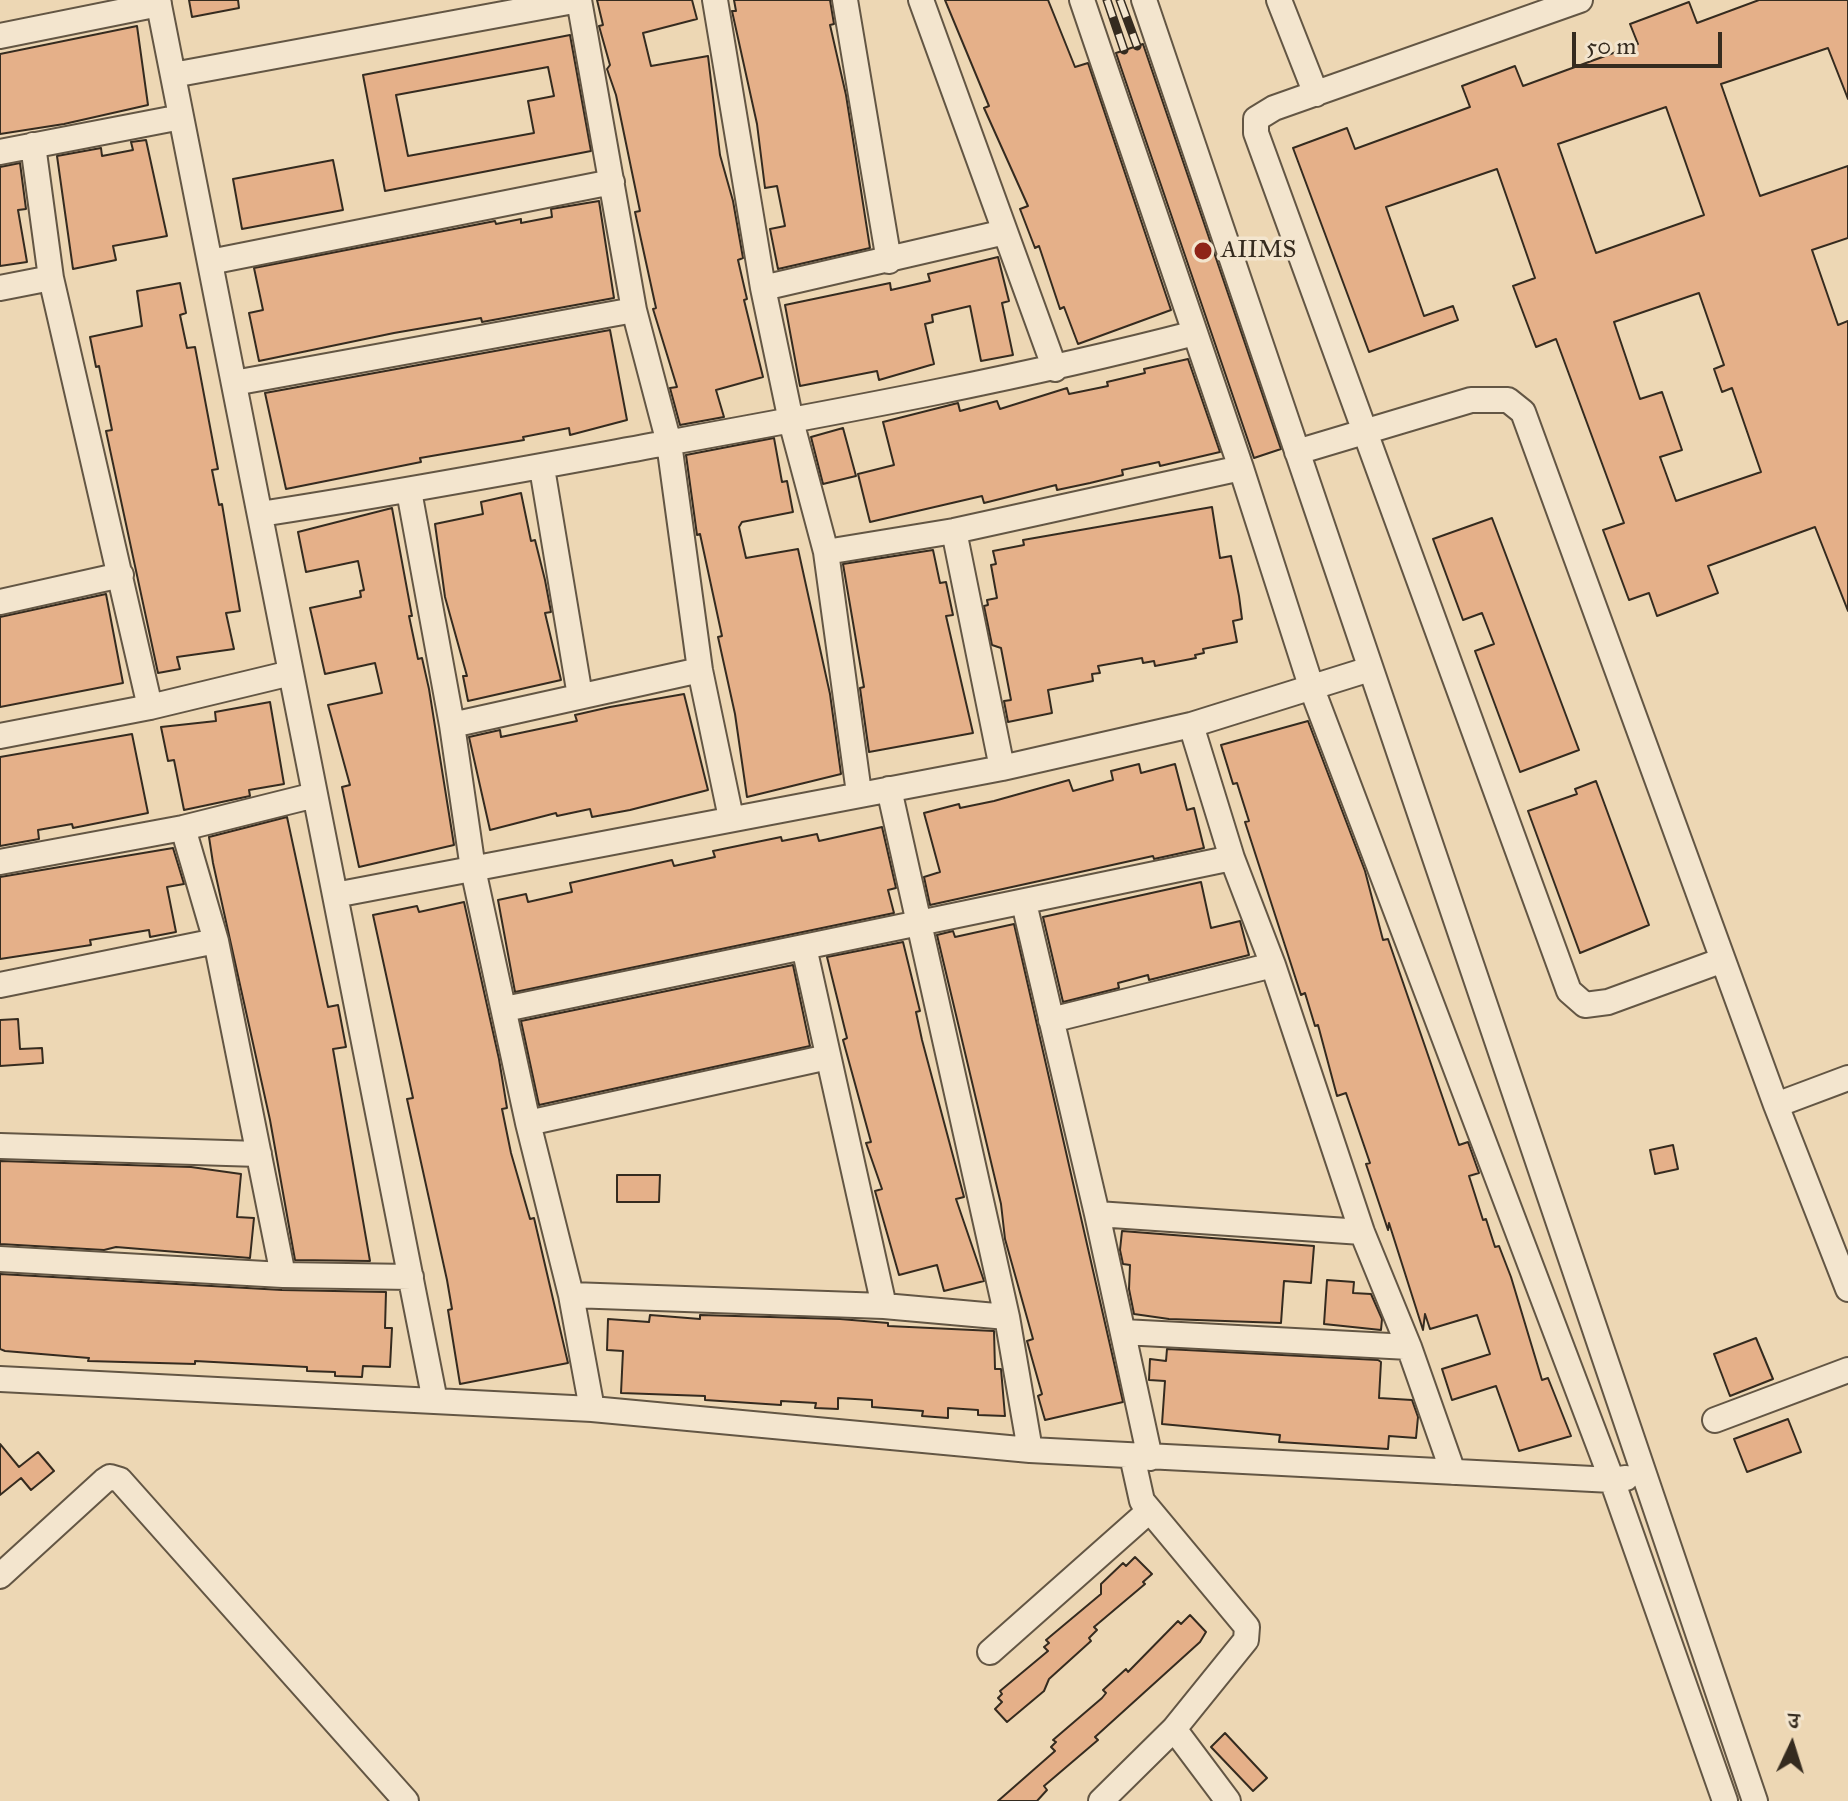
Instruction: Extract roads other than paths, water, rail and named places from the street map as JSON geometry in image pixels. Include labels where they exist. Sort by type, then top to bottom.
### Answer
[{"type":"street","points":[[173,75],[579,0],[634,310],[669,443],[700,670],[731,818]]},
{"type":"street","points":[[715,0],[763,288],[791,421],[826,552],[859,793]]},
{"type":"street","points":[[845,0],[889,261]]},
{"type":"street","points":[[921,0],[1055,369]]},
{"type":"street","points":[[1082,0],[1241,468],[1312,689],[1612,1480],[1725,1801]]},
{"type":"street","points":[[1144,0],[1755,1801]]},
{"type":"street","points":[[1279,0],[1316,94]]},
{"type":"street","points":[[1580,0],[1316,94],[1256,119],[1256,133],[1569,991],[1585,1005],[1608,1002],[1723,960]]},
{"type":"street","points":[[0,36],[158,2],[435,1401]]},
{"type":"street","points":[[0,152],[181,117]]},
{"type":"street","points":[[33,145],[51,278],[150,707]]},
{"type":"street","points":[[210,262],[612,182]]},
{"type":"street","points":[[763,288],[1005,232]]},
{"type":"street","points":[[0,288],[51,278]]},
{"type":"street","points":[[234,383],[634,310]]},
{"type":"street","points":[[260,514],[542,468],[791,421],[1055,369],[1195,333]]},
{"type":"street","points":[[1297,452],[1471,400],[1508,400],[1523,412],[1776,1105],[1848,1289]]},
{"type":"street","points":[[542,468],[580,696]]},
{"type":"street","points":[[826,552],[954,531],[1241,468]]},
{"type":"street","points":[[409,491],[452,725],[473,869],[528,1123],[571,1295],[592,1409]]},
{"type":"street","points":[[954,531],[1002,768]]},
{"type":"street","points":[[0,602],[121,575]]},
{"type":"street","points":[[335,895],[1002,768],[1191,725],[1370,669]]},
{"type":"street","points":[[452,725],[700,670]]},
{"type":"street","points":[[0,736],[150,707],[291,673]]},
{"type":"street","points":[[1191,725],[1232,858],[1273,965],[1362,1232],[1409,1347],[1453,1472]]},
{"type":"street","points":[[889,789],[1007,1317],[1030,1450]]},
{"type":"street","points":[[0,862],[183,828],[315,795]]},
{"type":"street","points":[[183,828],[216,941],[283,1275]]},
{"type":"street","points":[[505,1009],[1232,858]]},
{"type":"street","points":[[1024,903],[1123,1332],[1141,1457],[1138,1492],[1149,1511],[1247,1627],[1246,1640],[1174,1729],[1101,1801]]},
{"type":"street","points":[[0,985],[216,941]]},
{"type":"street","points":[[804,947],[884,1306]]},
{"type":"street","points":[[1051,1020],[1273,965]]},
{"type":"street","points":[[528,1123],[828,1057]]},
{"type":"street","points":[[1776,1105],[1848,1078]]},
{"type":"street","points":[[0,1146],[259,1154]]},
{"type":"street","points":[[1097,1214],[1362,1232]]},
{"type":"street","points":[[0,1259],[283,1275],[411,1277]]},
{"type":"street","points":[[571,1295],[884,1306],[1007,1317]]},
{"type":"street","points":[[1123,1332],[1409,1347]]},
{"type":"street","points":[[1715,1420],[1848,1370]]},
{"type":"street","points":[[0,1379],[592,1409],[1030,1450],[1141,1457],[1612,1480],[1644,1475]]},
{"type":"street","points":[[0,1576],[104,1481],[115,1477],[406,1801]]},
{"type":"street","points":[[990,1652],[1149,1511]]},
{"type":"street","points":[[1174,1729],[1228,1801]]},
{"type":"railway","points":[[1107,0],[1124,50]]},
{"type":"railway","points":[[1120,0],[1137,46]]},
{"type":"place","name":"AIIMS","points":[[1203,251]]}]
